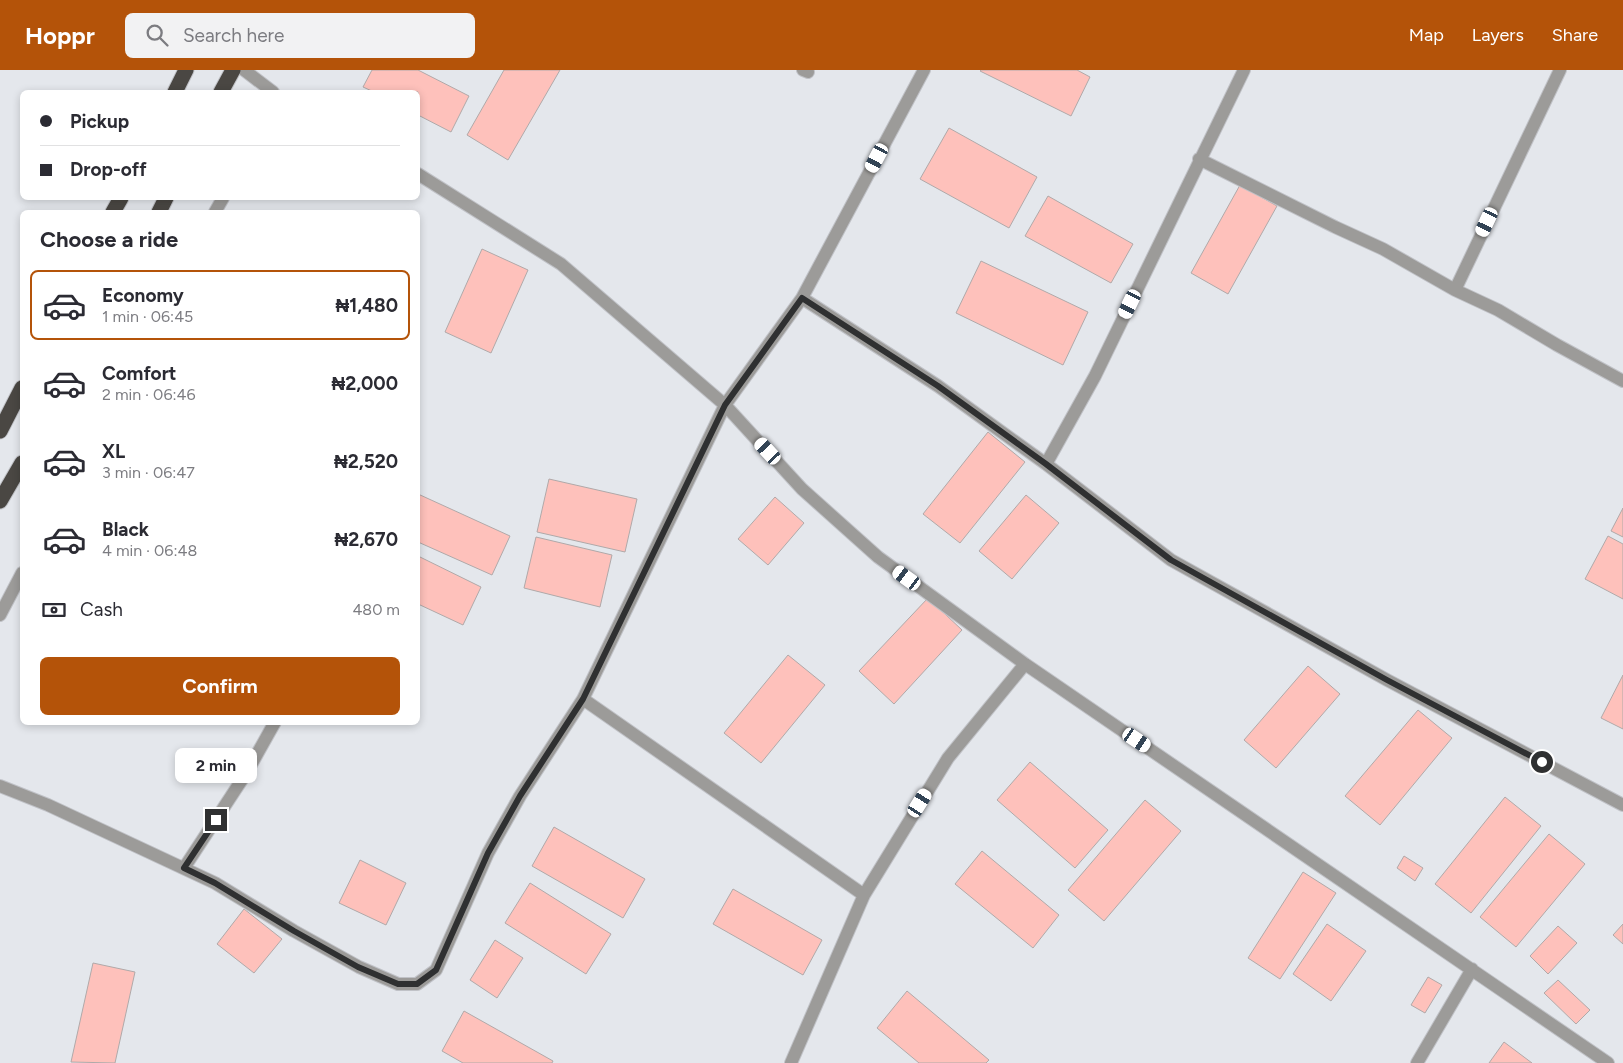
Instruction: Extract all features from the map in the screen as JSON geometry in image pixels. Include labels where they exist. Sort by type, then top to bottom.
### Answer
[{"type":"highway","points":[[176,90],[186,70]]},
{"type":"highway","points":[[222,90],[233,70]]},
{"type":"highway","points":[[0,431],[20,392]]},
{"type":"highway","points":[[0,501],[20,466]]},
{"type":"street","points":[[244,70],[271,90]]},
{"type":"street","points":[[0,786],[48,805],[215,883],[358,967],[398,984],[417,984],[436,970],[488,853],[520,796],[583,699],[725,405],[802,298],[924,70]]},
{"type":"street","points":[[1046,464],[1095,376],[1244,70]]},
{"type":"street","points":[[1455,290],[1560,70]]},
{"type":"street","points":[[1199,159],[1383,249],[1455,290],[1498,310],[1557,345],[1623,380]]},
{"type":"street","points":[[420,175],[561,264],[725,405],[802,489],[878,557],[1025,664],[1608,1063]]},
{"type":"street","points":[[802,298],[938,386],[1046,464],[1171,560],[1387,680],[1623,805]]},
{"type":"street","points":[[0,615],[20,577]]},
{"type":"street","points":[[790,1063],[864,895],[948,758],[1025,664]]},
{"type":"street","points":[[583,699],[864,895]]},
{"type":"street","points":[[184,868],[247,772],[273,725]]},
{"type":"street","points":[[1417,1063],[1472,969]]},
{"type":"building","points":[[372,70],[418,70],[469,96],[451,132],[420,116],[420,90],[370,90],[363,87]]},
{"type":"building","points":[[504,70],[560,70],[508,160],[467,135]]},
{"type":"building","points":[[981,70],[1077,70],[1090,77],[1071,116]]},
{"type":"building","points":[[949,128],[1037,177],[1009,228],[920,179]]},
{"type":"building","points":[[1240,185],[1277,206],[1228,294],[1191,273]]},
{"type":"building","points":[[1048,196],[1133,244],[1111,283],[1025,236]]},
{"type":"building","points":[[482,249],[528,270],[491,353],[445,332]]},
{"type":"building","points":[[981,261],[1088,312],[1063,365],[956,313]]},
{"type":"building","points":[[988,432],[1025,462],[960,543],[923,514]]},
{"type":"building","points":[[549,479],[637,499],[625,552],[537,532]]},
{"type":"building","points":[[420,495],[510,536],[492,575],[420,543]]},
{"type":"building","points":[[1026,495],[1059,523],[1012,579],[979,551]]},
{"type":"building","points":[[775,497],[804,523],[768,565],[738,539]]},
{"type":"building","points":[[1623,508],[1623,537],[1611,531]]},
{"type":"building","points":[[1608,536],[1623,544],[1623,599],[1585,579]]},
{"type":"building","points":[[536,537],[612,555],[600,607],[524,588]]},
{"type":"building","points":[[420,557],[481,587],[463,625],[420,605]]},
{"type":"building","points":[[928,598],[962,630],[894,704],[859,671]]},
{"type":"building","points":[[788,655],[825,685],[761,763],[724,733]]},
{"type":"building","points":[[1308,666],[1340,694],[1276,768],[1244,740]]},
{"type":"building","points":[[1623,675],[1623,729],[1601,718]]},
{"type":"building","points":[[1418,710],[1452,738],[1380,825],[1345,796]]},
{"type":"building","points":[[1030,762],[1108,830],[1075,868],[997,800]]},
{"type":"building","points":[[1505,797],[1541,826],[1471,913],[1435,884]]},
{"type":"building","points":[[1145,800],[1181,831],[1104,921],[1068,890]]},
{"type":"building","points":[[554,827],[645,879],[623,918],[532,866]]},
{"type":"building","points":[[1549,834],[1585,864],[1516,947],[1480,917]]},
{"type":"building","points":[[982,851],[1059,915],[1033,948],[955,884]]},
{"type":"building","points":[[1404,856],[1423,868],[1415,881],[1397,868]]},
{"type":"building","points":[[360,860],[406,883],[386,925],[339,903]]},
{"type":"building","points":[[1303,872],[1336,893],[1280,979],[1248,958]]},
{"type":"building","points":[[530,883],[611,934],[586,974],[505,923]]},
{"type":"building","points":[[733,889],[822,940],[803,975],[713,924]]},
{"type":"building","points":[[244,909],[282,939],[254,973],[217,944]]},
{"type":"building","points":[[1327,924],[1366,951],[1331,1001],[1293,974]]},
{"type":"building","points":[[1623,924],[1623,944],[1613,935]]},
{"type":"building","points":[[1558,926],[1577,943],[1548,974],[1530,956]]},
{"type":"building","points":[[495,940],[523,958],[497,998],[470,980]]},
{"type":"building","points":[[93,963],[135,972],[115,1063],[71,1062]]},
{"type":"building","points":[[1428,977],[1442,985],[1425,1013],[1411,1005]]},
{"type":"building","points":[[1558,980],[1590,1010],[1576,1024],[1544,993]]},
{"type":"building","points":[[907,991],[989,1060],[986,1063],[919,1063],[877,1028]]},
{"type":"building","points":[[464,1011],[553,1061],[552,1063],[463,1063],[442,1051]]},
{"type":"building","points":[[1504,1042],[1532,1063],[1489,1063]]},
{"type":"route","points":[[216,820],[184,868],[215,883],[358,967],[398,984],[417,984],[436,970],[488,853],[520,796],[583,699],[725,405],[802,298],[938,386],[993,425],[1171,560],[1387,680],[1542,762]]}]
